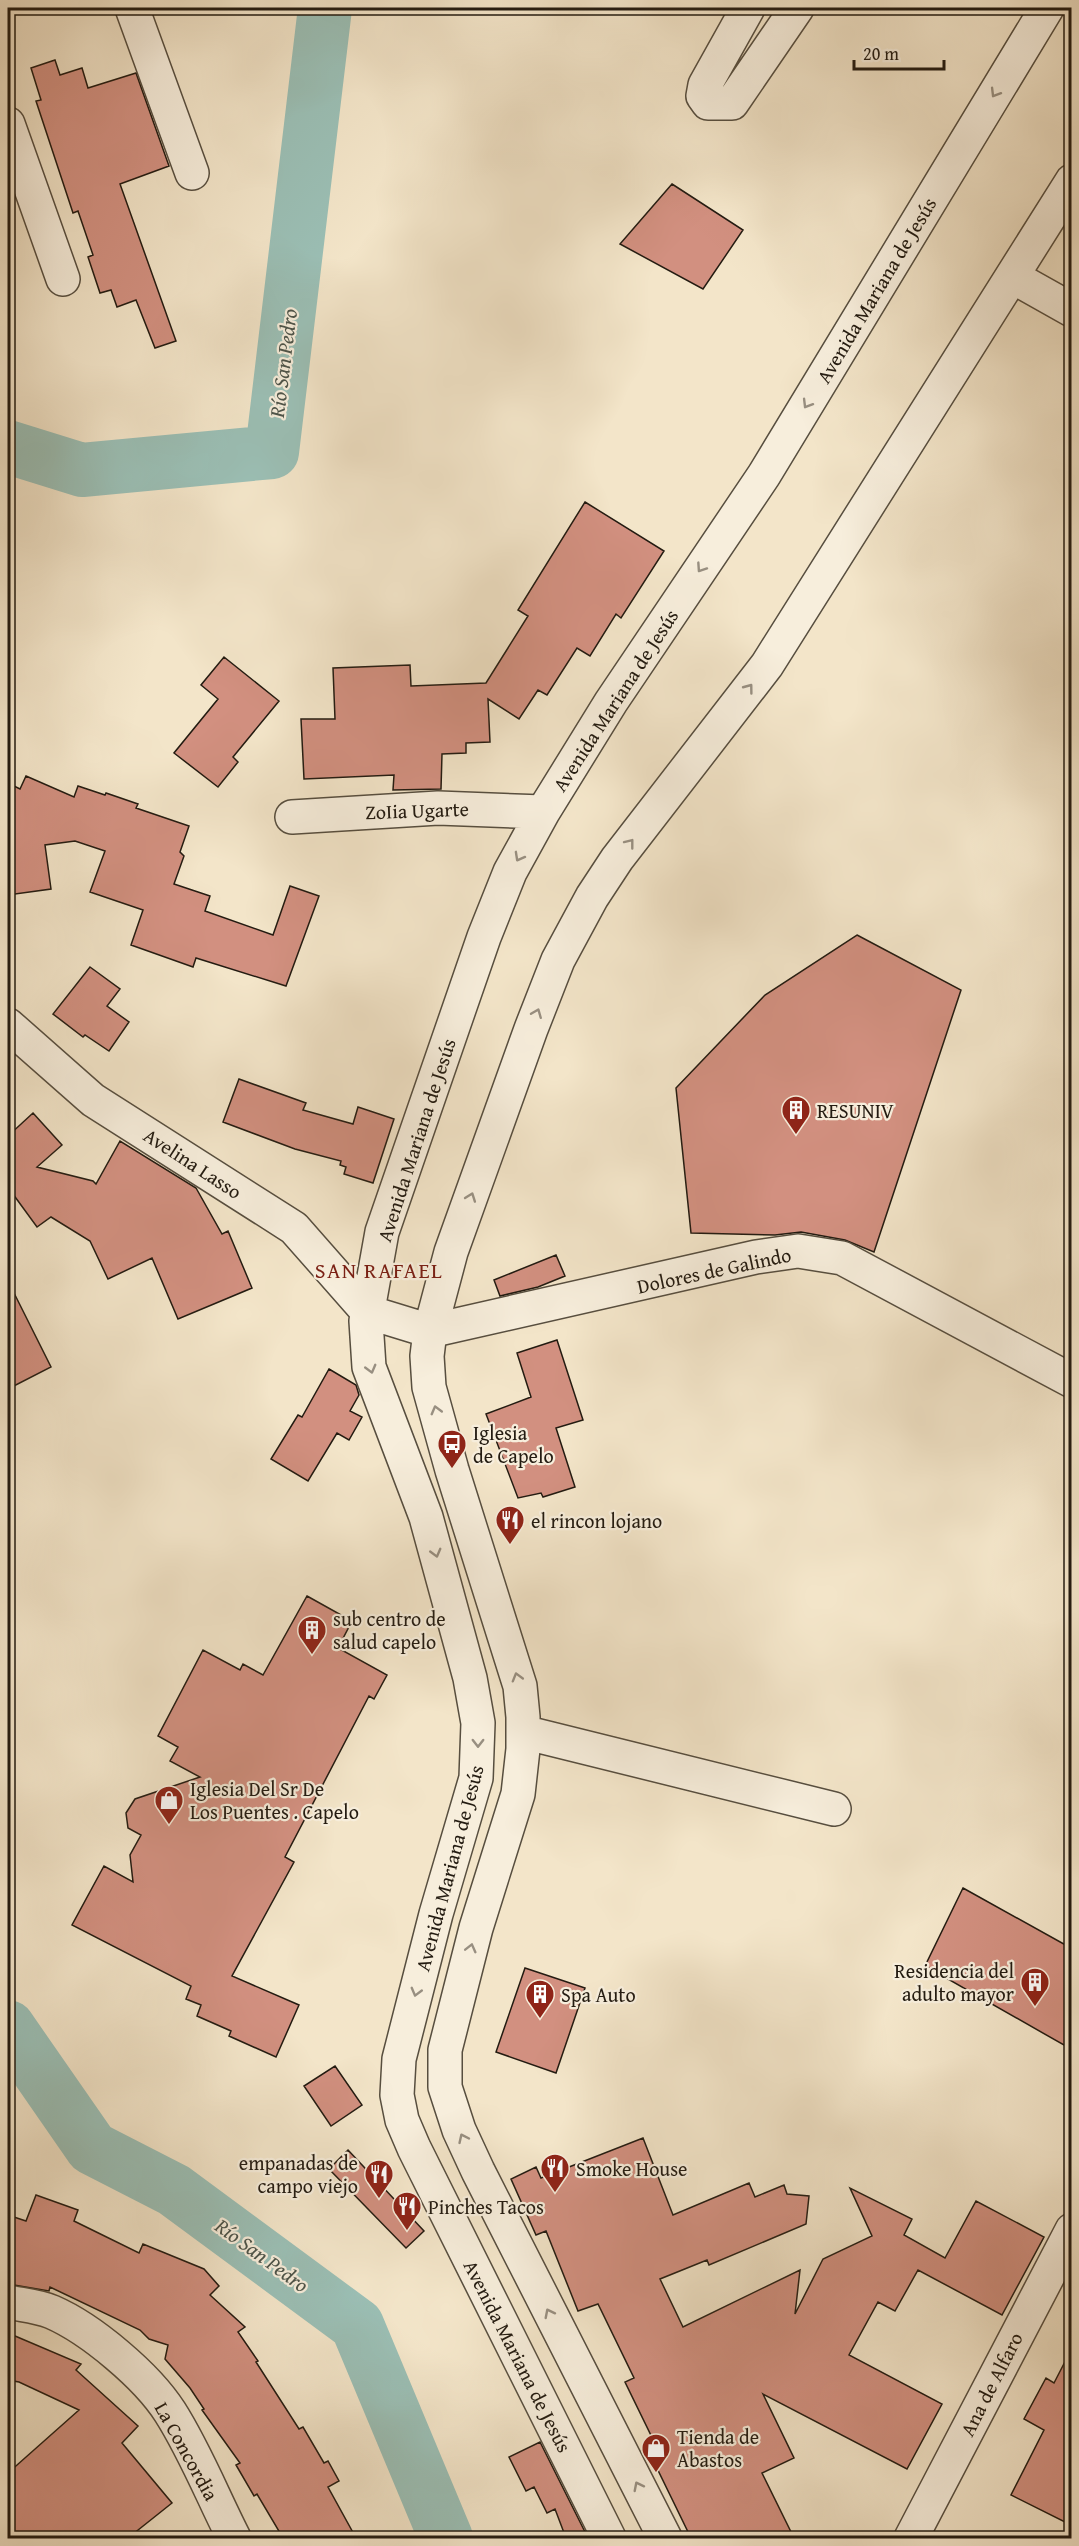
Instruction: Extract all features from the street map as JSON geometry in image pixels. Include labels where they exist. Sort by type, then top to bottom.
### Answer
[{"type":"street","points":[[132,8],[192,173]]},
{"type":"street","points":[[748,8],[705,85],[703,96],[708,103],[732,103],[797,8]]},
{"type":"street","name":"Avenida Mariana de Jesús","points":[[609,2538],[414,2148],[402,2120],[397,2095],[399,2059],[476,1778],[478,1724],[470,1678],[426,1517],[369,1367],[366,1337],[368,1312],[382,1232],[484,937],[510,872],[543,812],[611,702],[764,475],[1047,8]]},
{"type":"street","points":[[8,124],[63,279]]},
{"type":"street","name":"Avenida Mariana de Jesús","points":[[665,2538],[478,2171],[459,2130],[445,2087],[445,2050],[476,1928],[518,1794],[523,1732],[520,1686],[452,1470],[429,1387],[427,1356],[430,1331],[452,1252],[531,1029],[558,960],[592,897],[617,859],[767,665],[1013,277],[1071,181]]},
{"type":"street","points":[[1013,277],[1071,310]]},
{"type":"street","name":"ZoIia Ugarte","points":[[292,817],[438,808],[543,812]]},
{"type":"street","name":"Avelina Lasso","points":[[8,1025],[93,1100],[294,1228],[368,1312]]},
{"type":"street","name":"Dolores de Galindo","points":[[368,1312],[430,1331],[756,1257],[798,1251],[842,1258],[1071,1381]]},
{"type":"street","points":[[523,1732],[834,1809]]},
{"type":"street","points":[[397,2095],[445,2087]]},
{"type":"street","name":"Ana de Alfaro","points":[[911,2538],[1071,2230]]},
{"type":"street","name":"La Concordia","points":[[8,2302],[52,2312],[80,2328],[103,2343],[149,2384],[170,2412],[234,2538]]},
{"type":"building","points":[[55,60],[60,75],[82,68],[88,88],[136,73],[169,166],[120,184],[176,341],[155,348],[136,300],[117,307],[111,290],[100,293],[88,257],[93,255],[78,211],[73,213],[36,101],[41,100],[31,68]]},
{"type":"building","points":[[672,184],[743,230],[703,289],[620,244]]},
{"type":"building","points":[[585,502],[664,551],[621,618],[616,614],[590,656],[577,648],[547,695],[538,690],[519,719],[488,699],[490,742],[466,743],[466,753],[442,754],[441,789],[393,790],[394,775],[304,779],[301,719],[335,719],[333,668],[410,665],[411,686],[486,683],[528,616],[518,610]]},
{"type":"building","points":[[224,657],[279,701],[233,757],[238,762],[218,787],[174,753],[218,699],[201,685]]},
{"type":"building","points":[[26,776],[74,797],[78,786],[105,795],[106,793],[138,804],[136,808],[189,826],[180,852],[184,856],[174,884],[210,896],[205,911],[273,935],[290,886],[319,896],[286,986],[196,958],[193,967],[131,945],[143,910],[90,892],[105,851],[75,841],[45,845],[51,889],[8,895],[8,783],[20,789]]},
{"type":"building","name":"RESUNIV","points":[[857,935],[961,990],[874,1252],[845,1240],[801,1232],[775,1235],[691,1233],[676,1088],[765,995]]},
{"type":"building","points":[[90,967],[120,989],[107,1006],[129,1022],[109,1051],[85,1035],[83,1037],[53,1014]]},
{"type":"building","points":[[239,1079],[306,1103],[303,1110],[353,1124],[358,1107],[394,1119],[373,1183],[344,1174],[346,1167],[340,1165],[341,1161],[295,1149],[223,1122]]},
{"type":"building","points":[[33,1113],[62,1145],[37,1167],[93,1181],[96,1184],[120,1141],[196,1188],[222,1234],[228,1231],[252,1288],[178,1319],[152,1258],[108,1279],[90,1241],[51,1217],[37,1227],[10,1190],[8,1192],[8,1136]]},
{"type":"building","points":[[556,1255],[565,1276],[538,1287],[500,1296],[494,1280]]},
{"type":"building","points":[[8,1281],[51,1367],[8,1389]]},
{"type":"building","points":[[557,1340],[583,1420],[556,1428],[575,1487],[543,1497],[541,1493],[518,1498],[486,1414],[531,1397],[517,1353]]},
{"type":"building","points":[[329,1369],[356,1385],[359,1395],[350,1411],[362,1417],[349,1440],[337,1433],[308,1481],[271,1459],[298,1415],[302,1417]]},
{"type":"building","points":[[307,1596],[352,1621],[338,1648],[387,1675],[374,1699],[369,1696],[285,1857],[294,1862],[232,1976],[299,2005],[276,2057],[229,2036],[231,2031],[197,2016],[201,2005],[186,1999],[191,1986],[72,1925],[104,1866],[133,1882],[130,1855],[141,1835],[128,1828],[126,1813],[135,1799],[200,1777],[170,1761],[178,1747],[158,1736],[203,1650],[240,1670],[243,1664],[263,1675]]},
{"type":"building","name":"Residencia del adulto mayor","points":[[963,1888],[1071,1948],[1071,2049],[925,1966]]},
{"type":"building","name":"Spa Auto","points":[[525,1968],[585,1988],[556,2073],[496,2052]]},
{"type":"building","points":[[335,2066],[362,2105],[331,2126],[304,2086]]},
{"type":"building","points":[[643,2138],[673,2215],[749,2183],[755,2197],[784,2185],[787,2194],[809,2196],[806,2224],[709,2265],[707,2260],[660,2279],[683,2327],[800,2270],[795,2314],[823,2259],[872,2236],[850,2188],[912,2219],[904,2235],[945,2258],[976,2201],[1044,2237],[1002,2315],[918,2270],[895,2311],[878,2302],[849,2355],[942,2404],[907,2469],[763,2394],[794,2458],[762,2473],[794,2538],[691,2538],[654,2462],[662,2458],[625,2382],[634,2378],[598,2304],[578,2311],[546,2231],[536,2235],[511,2179],[536,2167],[541,2178]]},
{"type":"building","points":[[348,2150],[424,2231],[406,2248],[329,2169]]},
{"type":"building","points":[[36,2195],[78,2210],[74,2221],[139,2253],[143,2244],[204,2269],[219,2286],[210,2295],[245,2327],[238,2332],[258,2361],[256,2362],[299,2429],[303,2427],[324,2463],[328,2461],[339,2481],[328,2487],[356,2538],[283,2538],[257,2494],[254,2496],[236,2465],[240,2463],[202,2410],[204,2409],[190,2388],[165,2359],[168,2345],[149,2339],[140,2330],[50,2287],[49,2291],[8,2284],[8,2215],[26,2221]]},
{"type":"building","points":[[8,2333],[81,2364],[76,2370],[138,2426],[122,2443],[172,2503],[128,2538],[8,2538],[8,2473],[79,2410],[19,2382],[8,2380]]},
{"type":"building","points":[[1071,2350],[1071,2525],[1011,2495],[1044,2430],[1024,2419],[1046,2378],[1054,2383]]},
{"type":"building","points":[[540,2442],[588,2538],[566,2538],[555,2509],[547,2513],[534,2487],[526,2491],[509,2457]]},
{"type":"waterway","name":"Río San Pedro","points":[[8,447],[82,470],[272,452],[325,8]]},
{"type":"waterway","name":"Río San Pedro","points":[[8,2027],[92,2148],[174,2190],[357,2325],[446,2538]]},
{"type":"place","name":"RESUNIV","points":[[796,1136]]},
{"type":"place","name":"Iglesia de Capelo","points":[[452,1470]]},
{"type":"place","name":"el rincon lojano","points":[[510,1546]]},
{"type":"place","name":"sub centro de salud capelo","points":[[312,1656]]},
{"type":"place","name":"Iglesia Del Sr De Los Puentes . Capelo","points":[[169,1826]]},
{"type":"place","name":"Residencia del adulto mayor","points":[[1035,2008]]},
{"type":"place","name":"Spa Auto","points":[[540,2020]]},
{"type":"place","name":"Smoke House","points":[[555,2194]]},
{"type":"place","name":"empanadas de campo viejo","points":[[379,2200]]},
{"type":"place","name":"Pinches Tacos","points":[[407,2232]]},
{"type":"place","name":"Tienda de Abastos","points":[[656,2474]]},
{"type":"district","name":"SAN RAFAEL","points":[[379,1270]]}]
